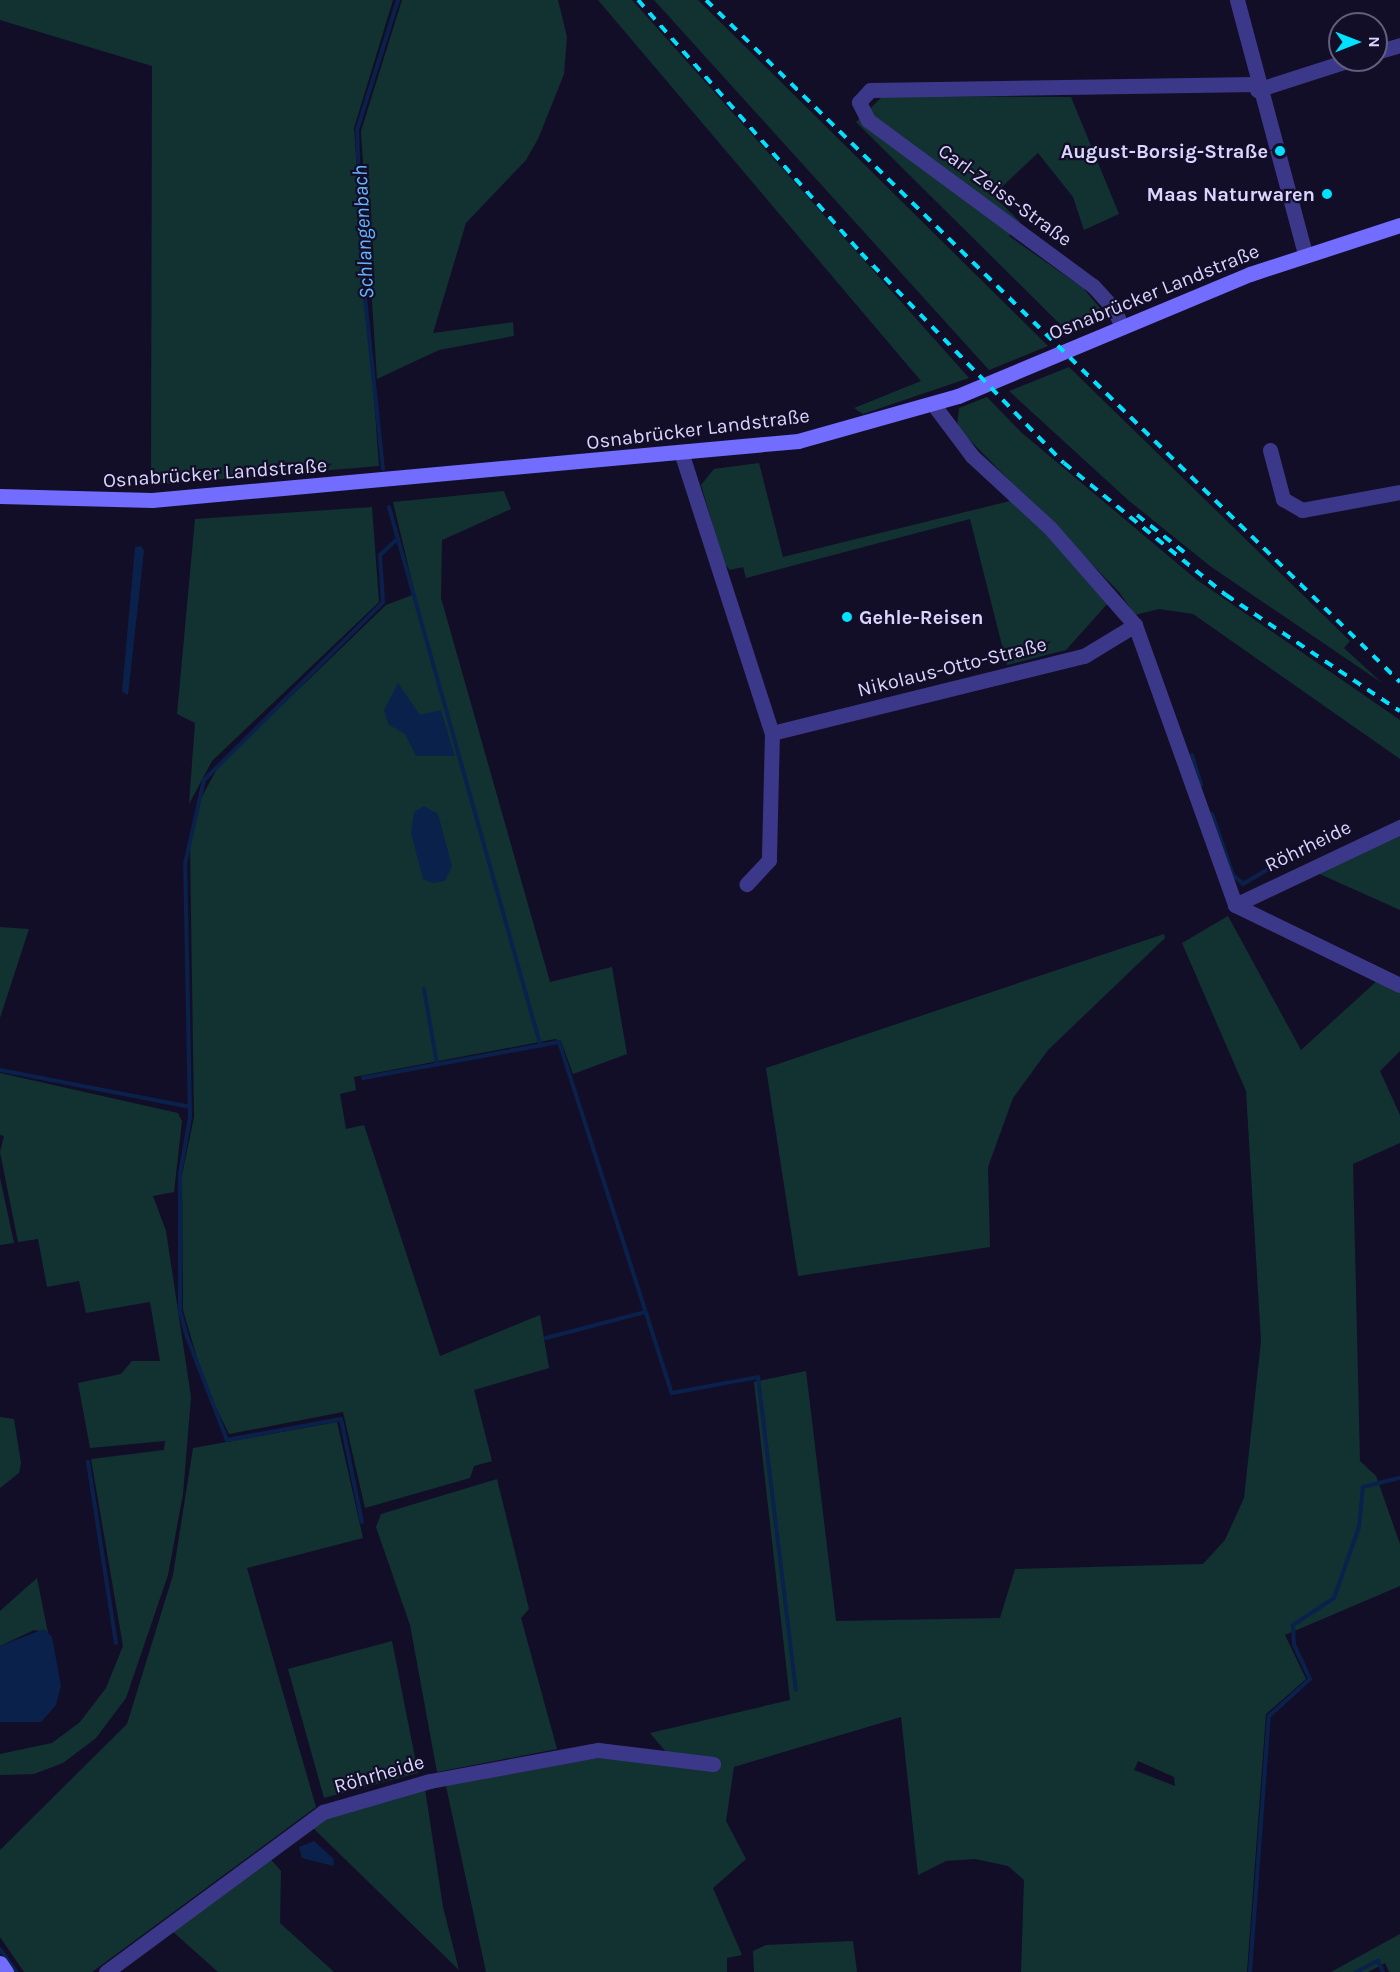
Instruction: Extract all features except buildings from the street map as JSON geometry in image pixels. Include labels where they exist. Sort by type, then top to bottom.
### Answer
[{"type":"street","points":[[1237,0],[1256,87],[1305,254]]},
{"type":"street","points":[[1256,87],[1328,66]]},
{"type":"street","name":"Carl-Zeiss-Straße","points":[[1122,327],[1114,309],[1093,286],[868,120],[859,102],[870,90],[1256,87]]},
{"type":"street","name":"Osnabrücker Landstraße","points":[[0,496],[46,502],[152,500],[682,455],[798,441],[933,404],[1305,254],[1400,225]]},
{"type":"street","points":[[933,404],[972,456],[1050,528],[1135,625],[1235,905],[1400,986]]},
{"type":"street","points":[[1270,450],[1283,499],[1302,510],[1400,492]]},
{"type":"street","points":[[682,455],[772,733],[769,860],[747,884]]},
{"type":"street","name":"Nikolaus-Otto-Straße","points":[[772,733],[1084,656],[1135,625]]},
{"type":"street","name":"Röhrheide","points":[[1235,905],[1400,827]]},
{"type":"street","name":"Röhrheide","points":[[106,1972],[323,1812],[430,1781],[598,1750],[713,1764]]},
{"type":"street","points":[[0,1963],[6,1972]]},
{"type":"green space","points":[[0,0],[393,0],[354,128],[379,466],[151,485],[152,66],[0,20]]},
{"type":"green space","points":[[402,0],[558,0],[567,37],[564,74],[538,139],[526,160],[466,223],[433,333],[513,322],[514,336],[439,350],[377,379],[361,131]]},
{"type":"green space","points":[[598,0],[632,0],[969,378],[863,414],[854,408],[921,381]]},
{"type":"green space","points":[[654,0],[698,0],[1048,346],[989,370]]},
{"type":"green space","points":[[883,96],[1071,97],[1119,214],[1084,230],[1073,197],[1038,153],[993,195],[1020,222],[1009,236],[1083,288],[1100,308],[1098,323],[1070,334],[856,122]]},
{"type":"green space","points":[[1069,367],[1350,641],[1344,648],[1382,683],[1210,566],[1128,500],[1009,391]]},
{"type":"green space","points":[[987,397],[1022,433],[1197,580],[1400,720],[1400,759],[1193,614],[1159,609],[1135,615],[1119,592],[957,427],[959,408]]},
{"type":"green space","points":[[759,463],[783,557],[1014,500],[1109,602],[1066,650],[1007,665],[970,519],[746,578],[743,567],[730,570],[724,563],[701,485],[714,469]]},
{"type":"green space","points":[[504,491],[511,509],[442,540],[441,598],[550,982],[612,967],[627,1054],[573,1074],[561,1041],[555,1039],[354,1077],[356,1090],[340,1094],[346,1129],[364,1125],[440,1356],[540,1315],[549,1368],[474,1390],[492,1461],[474,1466],[470,1478],[365,1508],[343,1412],[229,1434],[205,1385],[183,1310],[182,1175],[194,1117],[190,842],[197,806],[218,767],[386,605],[415,594],[393,502]]},
{"type":"green space","points":[[372,507],[379,602],[212,761],[189,804],[195,723],[177,714],[195,519]]},
{"type":"green space","points":[[1400,832],[1400,910],[1313,871]]},
{"type":"green space","points":[[1228,916],[1301,1050],[1378,980],[1400,990],[1400,1051],[1380,1071],[1400,1115],[1400,1143],[1353,1164],[1360,1461],[1376,1476],[1400,1544],[1400,1586],[1285,1635],[1306,1679],[1266,1714],[1247,1972],[1021,1972],[1024,1880],[1008,1866],[975,1859],[946,1861],[918,1875],[901,1717],[734,1767],[726,1821],[746,1859],[713,1888],[742,1955],[727,1958],[727,1972],[486,1972],[446,1786],[598,1758],[678,1766],[650,1733],[790,1700],[754,1382],[806,1371],[836,1621],[1000,1618],[1015,1569],[1203,1564],[1225,1540],[1244,1498],[1261,1341],[1246,1091],[1182,943]],"holes":[[[1138,1761],[1174,1777],[1175,1786],[1134,1770]]]},
{"type":"green space","points":[[0,927],[29,929],[0,1018]]},
{"type":"green space","points":[[1164,934],[1165,938],[1048,1050],[1013,1098],[988,1167],[990,1247],[798,1276],[766,1068]]},
{"type":"green space","points":[[0,1073],[178,1113],[182,1121],[174,1192],[153,1196],[166,1231],[191,1397],[183,1494],[168,1575],[126,1698],[96,1738],[63,1763],[34,1774],[0,1775],[0,1754],[52,1743],[80,1722],[106,1688],[123,1646],[91,1459],[164,1450],[165,1441],[90,1448],[78,1383],[121,1374],[132,1361],[160,1361],[150,1302],[86,1313],[79,1281],[47,1287],[38,1239],[18,1242],[0,1152],[4,1136],[0,1135]]},
{"type":"green space","points":[[0,1178],[14,1243],[0,1245]]},
{"type":"green space","points":[[0,1417],[14,1419],[21,1463],[19,1473],[0,1488]]},
{"type":"green space","points":[[337,1422],[363,1538],[247,1568],[316,1807],[92,1972],[24,1972],[0,1937],[0,1850],[127,1724],[173,1575],[193,1448]]},
{"type":"green space","points":[[497,1479],[529,1609],[521,1618],[557,1749],[437,1772],[410,1625],[376,1527],[381,1514]]},
{"type":"green space","points":[[37,1578],[48,1633],[34,1630],[0,1646],[0,1611]]},
{"type":"green space","points":[[392,1641],[418,1773],[324,1798],[288,1669]]},
{"type":"green space","points":[[425,1789],[443,1907],[459,1970],[311,1826],[326,1816]]},
{"type":"green space","points":[[268,1856],[281,1871],[280,1923],[334,1972],[218,1972],[170,1929]]},
{"type":"green space","points":[[1400,1934],[1400,1972],[1389,1972],[1385,1963],[1368,1972],[1331,1972]]},
{"type":"green space","points":[[853,1941],[857,1972],[754,1972],[753,1951],[766,1945]]},
{"type":"water","points":[[141,546],[144,551],[128,695],[122,692],[135,547]]},
{"type":"water","points":[[398,683],[420,715],[441,710],[455,756],[416,756],[405,734],[388,724],[384,710]]},
{"type":"water","points":[[424,806],[438,814],[452,866],[445,881],[432,883],[423,879],[411,833],[414,812]]},
{"type":"water","points":[[44,1629],[52,1637],[61,1686],[56,1705],[41,1722],[0,1722],[0,1646]]},
{"type":"water","points":[[314,1841],[334,1859],[333,1866],[302,1858],[299,1847]]},
{"type":"waterway","name":"Schlangenbach","points":[[383,469],[363,279],[357,130],[398,0]]},
{"type":"waterway","points":[[389,507],[540,1044]]},
{"type":"waterway","points":[[362,1522],[341,1419],[227,1440],[187,1337],[180,1310],[180,1174],[190,1117],[185,864],[204,780],[383,602],[380,555],[395,541]]},
{"type":"waterway","points":[[1192,755],[1201,785]]},
{"type":"waterway","points":[[1212,814],[1233,875],[1243,884],[1333,831]]},
{"type":"waterway","points":[[424,989],[437,1064]]},
{"type":"waterway","points":[[363,1078],[559,1042],[672,1393],[758,1377],[796,1690]]},
{"type":"waterway","points":[[0,1070],[190,1107]]},
{"type":"waterway","points":[[546,1338],[645,1312]]},
{"type":"waterway","points":[[88,1462],[116,1643]]},
{"type":"waterway","points":[[1250,1972],[1269,1716],[1310,1679],[1294,1645],[1293,1625],[1334,1598],[1359,1527],[1363,1487],[1400,1478]]},
{"type":"waterway","points":[[0,1949],[16,1972]]},
{"type":"waterway","points":[[1356,1972],[1378,1961],[1383,1972]]},
{"type":"railway","points":[[638,0],[861,253],[1064,463],[1226,595],[1400,711]]},
{"type":"railway","points":[[706,0],[1400,682]]},
{"type":"railway","points":[[1137,515],[1184,552]]},
{"type":"place","name":"August-Borsig-Straße","points":[[1280,151]]},
{"type":"place","name":"Maas Naturwaren","points":[[1327,194]]},
{"type":"place","name":"Gehle-Reisen","points":[[847,617]]}]
